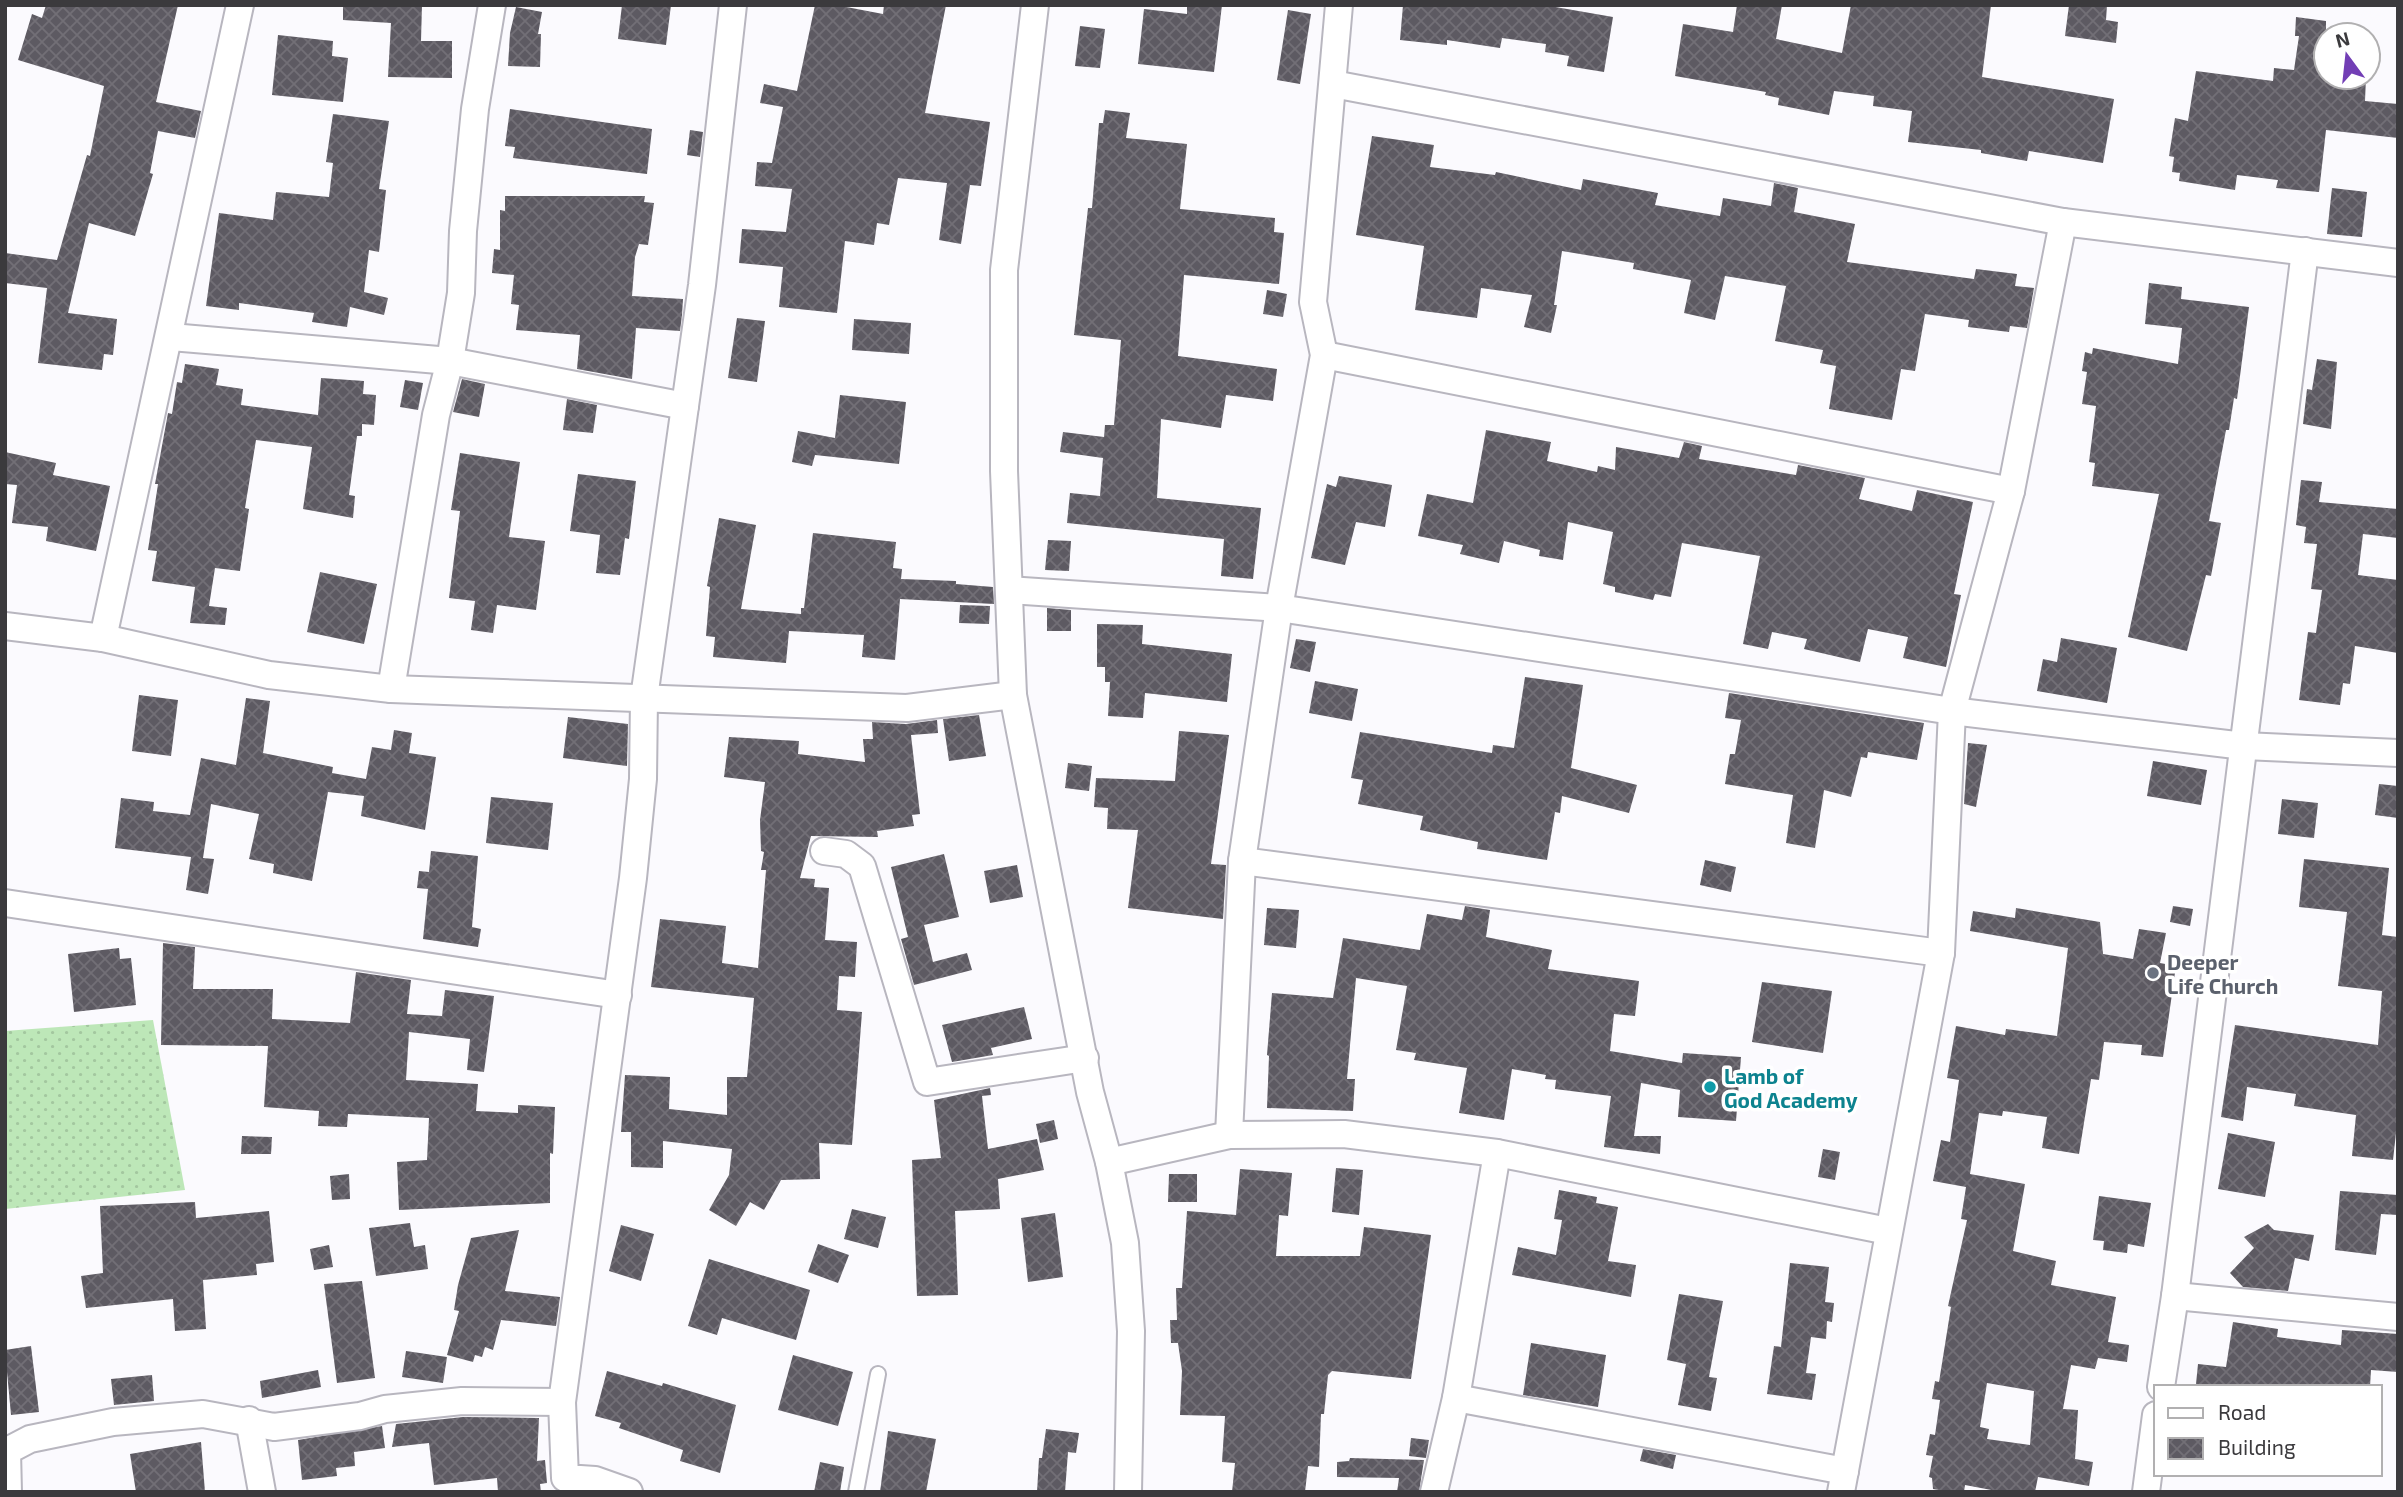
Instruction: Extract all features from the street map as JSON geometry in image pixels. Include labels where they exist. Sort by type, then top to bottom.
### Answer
[{"type":"street","points":[[103,638],[171,337],[240,5]]},
{"type":"street","points":[[391,689],[436,415],[450,360],[461,293],[463,231],[475,109],[492,5]]},
{"type":"street","points":[[629,1492],[595,1480],[565,1478],[562,1402],[618,995],[643,779],[644,698],[702,285],[733,5]]},
{"type":"street","points":[[1035,5],[1004,270],[1004,471],[1013,695],[1090,1092],[1109,1162],[1125,1244],[1131,1331],[1128,1492]]},
{"type":"street","points":[[1229,1135],[1242,861],[1279,608],[1324,355],[1312,302],[1339,5]]},
{"type":"street","points":[[1333,84],[2063,222],[2398,263]]},
{"type":"street","points":[[1456,1398],[1843,1481],[1941,953],[1952,711],[2011,491],[2063,222]]},
{"type":"street","points":[[2161,1385],[2175,1296],[2305,251]]},
{"type":"street","points":[[171,337],[450,360],[685,406]]},
{"type":"street","points":[[1324,355],[2011,491]]},
{"type":"street","points":[[1009,590],[1279,608],[1952,711],[2244,746],[2398,753]]},
{"type":"street","points":[[5,626],[103,638],[269,675],[391,689],[907,708],[1013,695]]},
{"type":"street","points":[[824,851],[846,854],[862,866],[927,1082],[1085,1058]]},
{"type":"street","points":[[1242,861],[1941,953]]},
{"type":"street","points":[[5,903],[618,995]]},
{"type":"street","points":[[1109,1162],[1229,1135],[1344,1134],[1497,1153],[1888,1231]]},
{"type":"street","points":[[1434,1492],[1456,1398],[1497,1153]]},
{"type":"street","points":[[2175,1296],[2398,1317]]},
{"type":"street","points":[[8,1492],[6,1442],[113,1422],[203,1414],[249,1420],[274,1427],[385,1409],[462,1401],[562,1402]]},
{"type":"street","points":[[249,1420],[262,1492]]},
{"type":"street","points":[[2146,1492],[2154,1430]]},
{"type":"lane","points":[[856,1492],[878,1374]]},
{"type":"green space","points":[[153,1020],[185,1190],[5,1209],[5,1031]]},
{"type":"building","points":[[46,5],[178,5],[156,102],[201,111],[195,138],[158,131],[150,173],[153,174],[135,236],[89,223],[68,313],[117,319],[113,355],[104,354],[102,370],[38,363],[47,288],[5,283],[5,253],[57,260],[87,155],[90,156],[104,86],[18,60],[32,14],[42,18]]},
{"type":"building","points":[[343,5],[422,5],[421,41],[452,41],[452,78],[388,77],[391,23],[343,20]]},
{"type":"building","points":[[622,5],[671,5],[666,45],[618,39]]},
{"type":"building","points":[[815,5],[836,5],[883,14],[884,5],[946,5],[925,113],[990,122],[981,186],[970,185],[961,244],[939,240],[947,183],[898,178],[889,225],[877,223],[874,245],[845,241],[837,313],[779,307],[783,267],[739,263],[742,229],[786,232],[792,189],[755,186],[757,162],[772,163],[783,107],[760,103],[764,84],[797,91]]},
{"type":"building","points":[[1187,5],[1222,5],[1214,72],[1138,64],[1144,9],[1187,14]]},
{"type":"building","points":[[1403,5],[1544,5],[1613,17],[1604,72],[1567,66],[1569,56],[1545,52],[1546,44],[1502,38],[1500,48],[1447,40],[1447,45],[1400,40]]},
{"type":"building","points":[[1737,5],[1782,5],[1776,39],[1842,53],[1851,5],[1991,5],[1982,77],[2114,99],[2103,163],[2029,151],[2027,161],[1981,153],[1981,150],[1908,142],[1912,111],[1873,106],[1874,96],[1834,91],[1829,115],[1778,105],[1779,98],[1765,95],[1766,92],[1675,76],[1683,24],[1733,32]]},
{"type":"building","points":[[2069,5],[2107,5],[2106,20],[2118,22],[2116,43],[2065,36]]},
{"type":"building","points":[[516,7],[542,12],[538,34],[541,34],[540,67],[508,66],[510,33]]},
{"type":"building","points":[[1288,10],[1311,14],[1300,84],[1277,80]]},
{"type":"building","points":[[2296,17],[2326,21],[2312,21],[2312,91],[2365,91],[2365,101],[2398,104],[2398,138],[2326,130],[2319,192],[2276,188],[2278,180],[2237,175],[2235,190],[2179,181],[2180,173],[2172,172],[2174,157],[2169,156],[2175,118],[2188,121],[2196,71],[2273,81],[2274,68],[2294,70],[2299,36],[2295,36]]},
{"type":"building","points":[[1080,26],[1105,29],[1100,68],[1075,66]]},
{"type":"building","points":[[278,35],[333,41],[332,56],[348,58],[343,102],[272,95]]},
{"type":"building","points":[[510,109],[652,129],[647,174],[513,158],[515,147],[505,146]]},
{"type":"building","points":[[1105,110],[1130,113],[1126,138],[1187,144],[1180,209],[1275,218],[1274,232],[1284,233],[1279,284],[1184,275],[1178,356],[1277,369],[1273,401],[1226,395],[1221,428],[1161,419],[1157,498],[1261,508],[1253,579],[1221,576],[1224,539],[1067,523],[1070,493],[1100,496],[1103,458],[1060,452],[1063,432],[1104,437],[1105,425],[1114,425],[1121,340],[1074,335],[1088,208],[1092,208],[1099,123],[1103,123]]},
{"type":"building","points":[[333,114],[389,121],[379,189],[386,190],[379,252],[369,250],[364,292],[388,298],[384,315],[350,307],[347,327],[312,322],[314,313],[239,303],[239,310],[206,306],[219,213],[273,220],[276,192],[329,197],[333,163],[326,162]]},
{"type":"building","points":[[690,130],[703,132],[700,157],[687,155]]},
{"type":"building","points":[[1372,136],[1434,145],[1430,167],[1495,175],[1496,172],[1581,190],[1583,179],[1658,193],[1655,205],[1720,216],[1723,198],[1771,206],[1774,183],[1798,188],[1794,212],[1855,224],[1847,262],[1974,279],[1976,269],[2017,274],[2015,286],[2034,288],[2027,328],[2010,326],[2009,332],[1968,327],[1969,320],[1925,314],[1915,371],[1901,369],[1892,420],[1829,409],[1836,366],[1820,363],[1823,350],[1775,341],[1786,286],[1725,276],[1715,320],[1684,313],[1691,280],[1633,269],[1634,263],[1562,251],[1554,305],[1557,305],[1551,333],[1524,327],[1532,295],[1481,288],[1477,318],[1415,310],[1424,246],[1356,235]]},
{"type":"building","points":[[2332,188],[2367,192],[2362,237],[2327,234]]},
{"type":"building","points":[[505,196],[645,196],[644,202],[654,203],[648,245],[639,244],[635,257],[632,296],[683,299],[680,331],[636,328],[632,379],[577,369],[580,335],[516,330],[519,305],[511,304],[514,275],[492,273],[494,249],[500,250],[500,210],[505,211]]},
{"type":"building","points":[[2149,283],[2182,287],[2181,299],[2249,307],[2237,399],[2234,398],[2229,430],[2226,430],[2209,521],[2221,523],[2211,576],[2206,575],[2187,651],[2128,637],[2159,494],[2092,486],[2095,463],[2089,462],[2096,406],[2082,404],[2087,372],[2082,371],[2085,352],[2092,354],[2093,348],[2178,364],[2182,328],[2145,324]]},
{"type":"building","points":[[1267,290],[1287,294],[1283,317],[1263,314]]},
{"type":"building","points":[[737,318],[765,321],[757,382],[728,378]]},
{"type":"building","points":[[854,319],[911,323],[909,354],[852,350]]},
{"type":"building","points":[[2317,359],[2337,362],[2331,429],[2303,424],[2307,389],[2312,390]]},
{"type":"building","points":[[185,364],[219,369],[216,385],[243,389],[241,405],[318,415],[321,378],[364,381],[363,394],[376,395],[374,425],[362,424],[362,436],[357,436],[349,495],[355,496],[353,518],[303,509],[312,447],[256,440],[245,508],[249,509],[240,571],[215,568],[209,606],[227,608],[225,625],[190,623],[195,587],[152,581],[157,551],[148,550],[158,484],[155,484],[168,413],[172,414],[177,382],[182,383]]},
{"type":"building","points":[[462,379],[485,384],[479,417],[453,412]]},
{"type":"building","points":[[405,380],[423,383],[418,410],[400,407]]},
{"type":"building","points":[[840,395],[906,402],[899,464],[815,455],[812,466],[792,462],[798,431],[835,438]]},
{"type":"building","points":[[567,399],[597,405],[593,433],[563,430]]},
{"type":"building","points":[[1486,430],[1551,442],[1547,461],[1597,472],[1598,466],[1615,470],[1616,447],[1679,458],[1684,442],[1702,446],[1699,459],[1796,475],[1798,465],[1865,478],[1859,499],[1912,511],[1917,490],[1973,502],[1954,594],[1961,595],[1946,667],[1903,658],[1908,637],[1868,629],[1860,662],[1804,649],[1807,639],[1772,632],[1768,649],[1743,644],[1760,556],[1682,543],[1671,597],[1655,594],[1653,600],[1615,592],[1615,587],[1603,584],[1613,532],[1568,522],[1563,560],[1539,556],[1540,550],[1504,541],[1499,563],[1460,554],[1463,545],[1418,536],[1427,494],[1473,503]]},
{"type":"building","points":[[5,452],[56,463],[53,475],[110,486],[96,551],[46,541],[48,527],[12,523],[17,485],[5,484]]},
{"type":"building","points":[[460,453],[520,462],[509,537],[545,541],[536,610],[497,605],[493,633],[471,630],[475,601],[449,598],[460,511],[451,510]]},
{"type":"building","points":[[578,474],[636,481],[629,539],[625,538],[620,575],[596,573],[600,535],[570,531]]},
{"type":"building","points":[[1339,476],[1392,485],[1385,527],[1356,522],[1345,565],[1311,558],[1327,484],[1336,487]]},
{"type":"building","points":[[2301,480],[2322,482],[2319,502],[2398,509],[2398,538],[2363,534],[2358,575],[2398,580],[2398,653],[2355,646],[2350,684],[2343,683],[2340,705],[2299,700],[2308,632],[2316,633],[2322,590],[2311,589],[2317,544],[2304,543],[2306,527],[2296,525]]},
{"type":"building","points":[[719,518],[756,525],[741,609],[801,614],[813,533],[896,542],[893,568],[902,569],[901,579],[956,581],[956,584],[993,587],[994,604],[900,599],[895,660],[862,657],[864,635],[789,631],[786,663],[713,657],[715,637],[706,636],[710,587],[707,586]]},
{"type":"building","points":[[1048,540],[1071,541],[1069,571],[1045,570]]},
{"type":"building","points":[[320,572],[377,584],[364,644],[307,632]]},
{"type":"building","points":[[960,605],[990,606],[989,624],[959,623]]},
{"type":"building","points":[[1047,608],[1071,610],[1071,631],[1047,631]]},
{"type":"building","points":[[1097,624],[1143,625],[1142,644],[1232,654],[1227,702],[1145,693],[1143,718],[1108,716],[1110,682],[1105,682],[1105,667],[1097,667]]},
{"type":"building","points":[[2061,638],[2117,648],[2107,703],[2037,691],[2043,659],[2057,662]]},
{"type":"building","points":[[1296,639],[1316,642],[1310,672],[1290,668]]},
{"type":"building","points":[[1525,677],[1583,685],[1571,768],[1637,785],[1629,813],[1562,796],[1560,813],[1555,812],[1547,860],[1477,849],[1478,842],[1420,830],[1423,816],[1358,804],[1363,780],[1351,778],[1360,732],[1492,753],[1493,745],[1514,748]]},
{"type":"building","points":[[1315,681],[1358,689],[1352,721],[1309,713]]},
{"type":"building","points":[[1729,693],[1924,723],[1917,760],[1868,752],[1867,758],[1861,757],[1851,797],[1824,790],[1815,848],[1786,843],[1793,795],[1725,784],[1730,754],[1735,754],[1741,720],[1725,718]]},
{"type":"building","points":[[139,695],[178,700],[171,756],[132,751]]},
{"type":"building","points":[[246,698],[270,701],[263,753],[333,767],[332,773],[366,779],[372,747],[391,750],[394,730],[412,733],[409,753],[436,757],[425,830],[361,816],[364,796],[328,792],[312,881],[273,873],[274,864],[249,859],[259,814],[211,804],[203,858],[214,859],[208,894],[186,890],[191,857],[115,848],[121,798],[154,802],[153,811],[190,815],[201,758],[236,765]]},
{"type":"building","points":[[979,715],[986,756],[949,761],[943,719]]},
{"type":"building","points":[[568,717],[628,724],[627,766],[563,758]]},
{"type":"building","points":[[937,720],[938,733],[911,735],[920,814],[912,815],[914,826],[877,831],[878,837],[811,836],[800,878],[815,879],[814,887],[829,888],[825,940],[857,942],[855,977],[839,976],[837,1010],[862,1012],[852,1145],[819,1143],[820,1179],[781,1180],[764,1210],[750,1202],[736,1226],[709,1210],[729,1175],[732,1149],[663,1141],[663,1168],[631,1167],[631,1132],[621,1132],[625,1075],[670,1077],[669,1109],[727,1115],[727,1077],[747,1077],[754,998],[651,987],[660,919],[726,926],[722,963],[758,968],[766,870],[761,870],[764,852],[761,851],[760,820],[765,782],[724,777],[729,737],[799,741],[798,754],[865,762],[863,739],[873,739],[872,722],[906,724]]},
{"type":"building","points":[[1179,731],[1229,735],[1211,864],[1226,865],[1223,919],[1128,908],[1138,830],[1107,829],[1108,808],[1094,807],[1096,778],[1175,781]]},
{"type":"building","points":[[1968,743],[1987,745],[1976,807],[1964,804]]},
{"type":"building","points":[[2153,761],[2207,770],[2201,805],[2147,796]]},
{"type":"building","points":[[1068,763],[1092,766],[1089,791],[1065,788]]},
{"type":"building","points":[[2379,784],[2398,786],[2398,818],[2375,815]]},
{"type":"building","points":[[491,797],[553,803],[548,850],[486,843]]},
{"type":"building","points":[[2282,799],[2318,803],[2314,838],[2278,834]]},
{"type":"building","points":[[431,851],[478,856],[472,927],[481,929],[478,947],[423,939],[428,889],[417,888],[419,871],[429,872]]},
{"type":"building","points":[[944,854],[959,917],[924,925],[933,962],[967,953],[972,970],[914,985],[901,939],[908,937],[891,867]]},
{"type":"building","points":[[2304,859],[2389,868],[2382,935],[2398,937],[2398,1115],[2393,1160],[2352,1156],[2356,1115],[2294,1106],[2296,1094],[2247,1087],[2243,1121],[2221,1117],[2235,1025],[2378,1045],[2382,991],[2338,986],[2347,912],[2299,907]]},
{"type":"building","points":[[1705,860],[1736,867],[1731,892],[1700,885]]},
{"type":"building","points":[[1017,865],[1023,897],[990,903],[984,871]]},
{"type":"building","points":[[1465,906],[1490,910],[1486,937],[1552,950],[1548,969],[1639,981],[1635,1016],[1614,1014],[1610,1051],[1682,1063],[1683,1053],[1741,1057],[1736,1121],[1678,1117],[1680,1090],[1641,1083],[1634,1136],[1661,1136],[1660,1154],[1604,1147],[1611,1096],[1555,1089],[1556,1080],[1545,1079],[1546,1075],[1512,1069],[1504,1120],[1459,1113],[1467,1068],[1414,1060],[1416,1053],[1396,1050],[1407,986],[1356,978],[1347,1079],[1355,1079],[1353,1111],[1267,1108],[1267,1055],[1272,993],[1333,998],[1343,938],[1420,950],[1427,914],[1462,920]]},
{"type":"building","points":[[2173,906],[2193,909],[2190,926],[2170,922]]},
{"type":"building","points":[[1267,908],[1299,910],[1296,948],[1264,945]]},
{"type":"building","points":[[2016,908],[2100,922],[2103,954],[2133,959],[2139,929],[2166,933],[2160,963],[2176,966],[2163,1057],[2141,1055],[2142,1045],[2104,1042],[2099,1080],[2091,1079],[2079,1154],[2042,1148],[2047,1117],[2003,1111],[2002,1116],[1979,1113],[1970,1174],[2025,1184],[2013,1251],[2056,1261],[2051,1285],[2116,1297],[2108,1342],[2129,1345],[2127,1362],[2098,1358],[2095,1369],[2071,1365],[2063,1409],[2078,1410],[2075,1459],[2093,1462],[2089,1486],[2038,1477],[2035,1492],[2002,1492],[1965,1485],[1964,1492],[1950,1492],[1933,1489],[1932,1478],[1929,1477],[1933,1456],[1926,1455],[1930,1434],[1935,1435],[1940,1400],[1932,1399],[1935,1381],[1939,1382],[1951,1307],[1948,1306],[1967,1220],[1961,1219],[1966,1187],[1933,1181],[1941,1140],[1950,1142],[1959,1080],[1947,1078],[1956,1026],[2005,1035],[2006,1029],[2057,1036],[2068,948],[1970,931],[1973,911],[2015,918]],"holes":[[[1987,1383],[2034,1391],[2030,1445],[1987,1439],[1989,1429],[1980,1427]]]},
{"type":"building","points":[[163,943],[195,947],[193,989],[273,989],[272,1019],[350,1023],[356,972],[411,980],[407,1014],[442,1016],[445,990],[494,996],[484,1072],[467,1070],[470,1039],[409,1032],[406,1080],[478,1084],[476,1111],[518,1113],[518,1105],[555,1107],[553,1154],[550,1153],[550,1203],[399,1210],[397,1162],[427,1160],[429,1118],[348,1114],[347,1127],[318,1126],[319,1111],[264,1107],[268,1046],[161,1045]]},
{"type":"building","points":[[119,948],[120,959],[131,958],[136,1005],[74,1012],[68,954]]},
{"type":"building","points":[[1762,982],[1832,991],[1823,1053],[1752,1042]]},
{"type":"building","points":[[1024,1007],[1032,1039],[991,1048],[993,1055],[952,1062],[942,1025]]},
{"type":"building","points":[[990,1088],[991,1095],[982,1096],[988,1149],[1037,1139],[1044,1170],[998,1179],[1000,1209],[955,1211],[958,1295],[917,1296],[912,1160],[941,1158],[934,1100]]},
{"type":"building","points":[[1054,1120],[1058,1139],[1040,1143],[1036,1124]]},
{"type":"building","points":[[2228,1133],[2275,1142],[2265,1197],[2218,1189]]},
{"type":"building","points":[[242,1136],[272,1137],[271,1154],[241,1154]]},
{"type":"building","points":[[1823,1149],[1840,1152],[1835,1180],[1818,1177]]},
{"type":"building","points":[[1336,1168],[1363,1170],[1359,1215],[1332,1212]]},
{"type":"building","points":[[1240,1169],[1292,1173],[1288,1216],[1279,1215],[1276,1256],[1360,1256],[1364,1227],[1431,1235],[1411,1379],[1332,1371],[1328,1375],[1324,1414],[1321,1414],[1319,1467],[1308,1466],[1305,1492],[1232,1492],[1235,1463],[1222,1462],[1225,1416],[1180,1415],[1182,1371],[1178,1343],[1171,1343],[1170,1320],[1177,1320],[1176,1288],[1182,1288],[1187,1211],[1236,1215]]},
{"type":"building","points":[[349,1174],[350,1199],[332,1200],[330,1176]]},
{"type":"building","points":[[1169,1174],[1197,1174],[1197,1202],[1168,1202]]},
{"type":"building","points":[[1559,1190],[1597,1197],[1596,1203],[1618,1207],[1608,1261],[1636,1265],[1631,1297],[1512,1275],[1518,1247],[1556,1255],[1562,1220],[1554,1219]]},
{"type":"building","points":[[2340,1191],[2398,1195],[2398,1215],[2381,1214],[2376,1255],[2335,1250]]},
{"type":"building","points":[[2099,1196],[2151,1203],[2144,1247],[2128,1244],[2127,1253],[2103,1250],[2104,1241],[2093,1240]]},
{"type":"building","points":[[195,1202],[196,1218],[269,1211],[274,1262],[256,1264],[257,1275],[203,1280],[206,1329],[175,1331],[173,1299],[86,1308],[81,1276],[103,1273],[100,1206]]},
{"type":"building","points":[[852,1209],[886,1217],[878,1248],[844,1239]]},
{"type":"building","points":[[1055,1213],[1063,1277],[1028,1282],[1021,1218]]},
{"type":"building","points":[[410,1223],[414,1247],[425,1245],[428,1269],[376,1276],[369,1228]]},
{"type":"building","points":[[2268,1224],[2274,1230],[2314,1235],[2309,1261],[2295,1258],[2288,1291],[2243,1287],[2230,1273],[2254,1248],[2244,1237]]},
{"type":"building","points":[[621,1225],[654,1234],[641,1281],[609,1271]]},
{"type":"building","points":[[519,1230],[505,1291],[560,1297],[556,1326],[501,1320],[493,1350],[485,1347],[482,1357],[475,1355],[473,1362],[447,1355],[459,1311],[454,1310],[458,1285],[471,1238]]},
{"type":"building","points":[[818,1244],[849,1255],[838,1283],[808,1272]]},
{"type":"building","points":[[329,1245],[333,1267],[314,1270],[310,1249]]},
{"type":"building","points":[[709,1259],[810,1290],[796,1340],[722,1318],[717,1335],[688,1326]]},
{"type":"building","points":[[1790,1263],[1829,1267],[1825,1302],[1834,1303],[1832,1322],[1827,1321],[1826,1339],[1811,1337],[1806,1373],[1816,1374],[1812,1400],[1767,1394],[1774,1346],[1781,1347]]},
{"type":"building","points":[[362,1281],[375,1378],[337,1383],[324,1284]]},
{"type":"building","points":[[1679,1294],[1723,1301],[1709,1377],[1717,1378],[1711,1411],[1678,1405],[1686,1364],[1667,1360]]},
{"type":"building","points":[[2233,1322],[2278,1329],[2277,1337],[2341,1345],[2342,1330],[2398,1334],[2398,1372],[2371,1370],[2370,1385],[2196,1384],[2198,1364],[2226,1367]]},
{"type":"building","points":[[1531,1343],[1606,1355],[1598,1407],[1523,1395]]},
{"type":"building","points":[[31,1346],[39,1412],[11,1415],[5,1350]]},
{"type":"building","points":[[406,1351],[447,1357],[443,1383],[402,1377]]},
{"type":"building","points":[[793,1355],[853,1372],[838,1426],[778,1410]]},
{"type":"building","points":[[318,1370],[321,1387],[262,1398],[260,1381]]},
{"type":"building","points":[[607,1371],[662,1386],[663,1383],[736,1405],[720,1473],[680,1461],[683,1450],[619,1428],[621,1423],[595,1416]]},
{"type":"building","points":[[152,1375],[154,1401],[114,1405],[111,1379]]},
{"type":"building","points":[[463,1417],[539,1418],[537,1461],[545,1460],[547,1483],[540,1484],[541,1492],[498,1492],[497,1478],[434,1485],[429,1443],[392,1447],[396,1424]]},
{"type":"building","points":[[382,1426],[385,1448],[354,1452],[355,1466],[336,1468],[337,1476],[302,1480],[298,1440]]},
{"type":"building","points":[[1046,1429],[1079,1433],[1076,1453],[1068,1452],[1065,1492],[1037,1492],[1039,1458],[1042,1458]]},
{"type":"building","points":[[888,1431],[936,1439],[926,1492],[880,1492]]},
{"type":"building","points":[[1411,1438],[1429,1440],[1426,1458],[1409,1456]]},
{"type":"building","points":[[201,1442],[205,1492],[136,1492],[130,1454]]},
{"type":"building","points":[[1643,1449],[1676,1455],[1673,1469],[1640,1461]]},
{"type":"building","points":[[1350,1458],[1424,1460],[1419,1492],[1397,1492],[1399,1478],[1337,1477],[1337,1462],[1349,1461]]},
{"type":"building","points":[[820,1462],[844,1467],[840,1492],[814,1492]]},
{"type":"place","name":"Deeper Life Church","points":[[2153,973]]},
{"type":"place","name":"Lamb of God Academy","points":[[1710,1087]]}]
